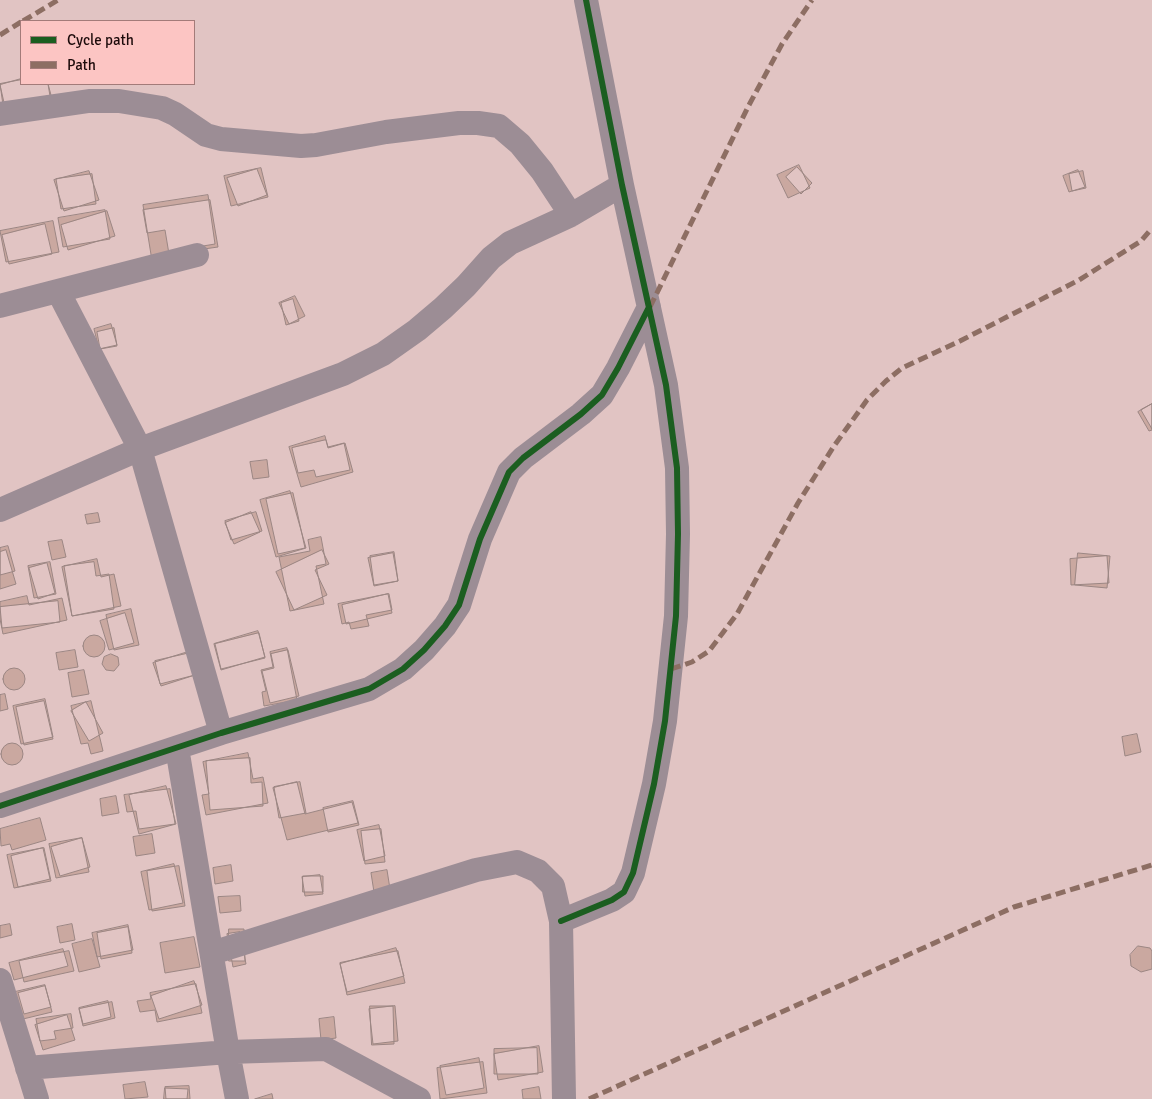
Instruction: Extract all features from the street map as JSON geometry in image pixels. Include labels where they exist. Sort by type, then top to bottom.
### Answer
[{"type":"street","points":[[561,921],[612,900],[624,892],[633,873],[654,784],[665,721],[676,616],[677,468],[666,384],[622,185],[586,0]]},
{"type":"street","points":[[0,114],[89,101],[119,101],[162,108],[175,114],[206,135],[221,139],[301,146],[386,132],[478,122],[499,126],[520,144],[542,171],[572,215]]},
{"type":"street","points":[[0,510],[140,449],[343,374],[383,354],[417,330],[443,308],[491,258],[510,243],[572,215],[622,185]]},
{"type":"street","points":[[0,306],[197,255]]},
{"type":"street","points":[[58,291],[140,449],[220,733]]},
{"type":"street","points":[[0,806],[220,733],[369,689],[403,669],[424,650],[445,626],[459,605],[480,539],[509,472],[522,458],[581,414],[602,395],[649,307]]},
{"type":"street","points":[[177,748],[228,1052],[238,1099]]},
{"type":"street","points":[[212,953],[476,870],[517,862],[538,872],[553,886],[561,921],[564,1099]]},
{"type":"street","points":[[0,980],[37,1099]]},
{"type":"street","points":[[27,1068],[228,1052],[326,1049],[419,1099]]},
{"type":"building","points":[[20,79],[20,85],[48,85],[51,95],[5,107],[0,85]]},
{"type":"building","points":[[20,80],[20,85],[48,85],[50,96],[3,105],[0,84]]},
{"type":"building","points":[[799,165],[810,188],[788,198],[777,175]]},
{"type":"building","points":[[797,167],[812,183],[801,194],[786,177]]},
{"type":"building","points":[[261,168],[268,197],[231,206],[224,176]]},
{"type":"building","points":[[257,169],[267,195],[238,206],[227,178]]},
{"type":"building","points":[[1078,170],[1085,187],[1069,192],[1063,176]]},
{"type":"building","points":[[89,171],[99,200],[64,211],[54,180]]},
{"type":"building","points":[[1083,171],[1086,188],[1072,191],[1069,174]]},
{"type":"building","points":[[92,174],[96,204],[61,209],[56,179]]},
{"type":"building","points":[[208,195],[215,244],[161,253],[154,273],[143,205]]},
{"type":"building","points":[[210,200],[218,247],[169,254],[165,230],[147,233],[143,210]]},
{"type":"building","points":[[105,210],[110,239],[63,247],[58,218]]},
{"type":"building","points":[[107,211],[115,236],[68,250],[61,225]]},
{"type":"building","points":[[53,221],[59,252],[6,262],[0,231]]},
{"type":"building","points":[[45,224],[52,254],[9,264],[2,235]]},
{"type":"building","points":[[295,296],[305,316],[289,324],[279,303]]},
{"type":"building","points":[[293,299],[299,321],[286,325],[281,303]]},
{"type":"building","points":[[111,324],[117,345],[99,349],[94,329]]},
{"type":"building","points":[[114,328],[117,346],[100,349],[97,332]]},
{"type":"building","points":[[1152,404],[1152,430],[1149,431],[1138,412]]},
{"type":"building","points":[[1152,404],[1152,429],[1141,410]]},
{"type":"building","points":[[325,436],[328,448],[345,443],[353,472],[301,487],[289,447]]},
{"type":"building","points":[[326,440],[328,447],[344,443],[350,470],[316,477],[314,470],[298,473],[292,448]]},
{"type":"building","points":[[267,460],[269,477],[253,479],[250,462]]},
{"type":"building","points":[[290,491],[306,548],[276,557],[260,500]]},
{"type":"building","points":[[293,493],[305,548],[278,554],[266,499]]},
{"type":"building","points":[[251,512],[260,532],[234,544],[225,523]]},
{"type":"building","points":[[256,512],[262,531],[231,540],[225,521]]},
{"type":"building","points":[[98,513],[100,522],[87,524],[85,515]]},
{"type":"building","points":[[321,537],[326,564],[316,566],[324,604],[290,611],[279,557],[310,551],[308,540]]},
{"type":"building","points":[[62,540],[66,557],[52,560],[48,542]]},
{"type":"building","points":[[8,546],[15,571],[0,575],[0,548]]},
{"type":"building","points":[[6,550],[16,584],[0,589],[0,552]]},
{"type":"building","points":[[322,550],[329,564],[315,570],[327,595],[294,610],[276,572]]},
{"type":"building","points":[[394,552],[398,581],[374,585],[370,556]]},
{"type":"building","points":[[393,553],[398,581],[374,586],[368,558]]},
{"type":"building","points":[[1078,553],[1110,556],[1107,588],[1075,585]]},
{"type":"building","points":[[1107,556],[1109,583],[1071,585],[1070,559]]},
{"type":"building","points":[[97,559],[101,577],[114,574],[121,606],[72,616],[62,567]]},
{"type":"building","points":[[50,562],[56,594],[34,598],[28,566]]},
{"type":"building","points":[[94,562],[96,576],[109,574],[114,609],[72,616],[64,566]]},
{"type":"building","points":[[47,563],[55,593],[38,599],[29,568]]},
{"type":"building","points":[[388,594],[392,613],[346,624],[342,605]]},
{"type":"building","points":[[389,594],[392,610],[366,615],[369,626],[351,629],[349,622],[342,624],[338,604]]},
{"type":"building","points":[[27,596],[29,605],[62,598],[67,620],[3,634],[0,619],[0,602]]},
{"type":"building","points":[[58,601],[60,622],[2,628],[0,607]]},
{"type":"building","points":[[131,609],[139,645],[114,650],[106,615]]},
{"type":"building","points":[[125,613],[134,643],[109,650],[100,621]]},
{"type":"building","points":[[258,631],[265,657],[221,670],[214,644]]},
{"type":"building","points":[[259,633],[265,658],[221,669],[215,644]]},
{"type":"building","points":[[90,635],[98,635],[105,642],[105,650],[98,657],[90,657],[83,650],[83,642]]},
{"type":"building","points":[[287,648],[297,700],[264,706],[262,692],[266,691],[261,670],[273,667],[270,652]]},
{"type":"building","points":[[75,650],[78,667],[59,670],[56,653]]},
{"type":"building","points":[[288,650],[299,696],[270,703],[262,671],[274,668],[271,654]]},
{"type":"building","points":[[188,652],[195,675],[161,686],[153,663]]},
{"type":"building","points":[[190,653],[195,675],[160,684],[155,661]]},
{"type":"building","points":[[111,654],[118,657],[119,665],[114,671],[106,670],[102,664],[104,657]]},
{"type":"building","points":[[10,668],[18,668],[25,675],[25,683],[18,690],[10,690],[3,683],[3,675]]},
{"type":"building","points":[[84,670],[89,694],[72,697],[68,673]]},
{"type":"building","points":[[5,694],[8,709],[0,711],[0,695]]},
{"type":"building","points":[[45,699],[53,737],[21,744],[13,706]]},
{"type":"building","points":[[44,701],[53,739],[24,745],[16,707]]},
{"type":"building","points":[[91,701],[103,751],[91,754],[88,743],[81,744],[71,706]]},
{"type":"building","points":[[86,702],[103,733],[89,741],[71,711]]},
{"type":"building","points":[[1137,734],[1141,752],[1125,756],[1122,737]]},
{"type":"building","points":[[8,743],[16,743],[23,750],[23,758],[16,765],[8,765],[1,758],[1,750]]},
{"type":"building","points":[[248,753],[253,779],[263,777],[268,803],[206,815],[202,795],[209,794],[203,762]]},
{"type":"building","points":[[250,758],[251,783],[262,782],[263,806],[210,810],[206,761]]},
{"type":"building","points":[[297,782],[305,814],[352,802],[358,823],[287,840],[273,788]]},
{"type":"building","points":[[300,782],[306,813],[279,818],[274,787]]},
{"type":"building","points":[[166,786],[176,824],[139,834],[129,795]]},
{"type":"building","points":[[170,789],[175,824],[139,829],[136,811],[127,812],[124,795]]},
{"type":"building","points":[[116,796],[119,813],[102,816],[100,799]]},
{"type":"building","points":[[353,801],[359,825],[328,832],[323,808]]},
{"type":"building","points":[[40,818],[46,840],[12,850],[10,844],[1,846],[0,829]]},
{"type":"building","points":[[379,825],[385,856],[364,861],[357,830]]},
{"type":"building","points":[[381,829],[385,862],[365,864],[361,831]]},
{"type":"building","points":[[152,834],[155,853],[136,856],[133,837]]},
{"type":"building","points":[[82,838],[90,867],[60,876],[51,847]]},
{"type":"building","points":[[82,838],[89,872],[56,878],[49,844]]},
{"type":"building","points":[[43,848],[50,879],[18,887],[11,856]]},
{"type":"building","points":[[44,848],[51,881],[14,888],[7,855]]},
{"type":"building","points":[[174,864],[183,903],[149,910],[141,872]]},
{"type":"building","points":[[231,865],[233,881],[215,884],[213,868]]},
{"type":"building","points":[[179,866],[185,906],[152,911],[147,871]]},
{"type":"building","points":[[387,870],[390,889],[374,892],[371,873]]},
{"type":"building","points":[[320,875],[323,894],[305,896],[302,877]]},
{"type":"building","points":[[303,876],[323,876],[323,892],[303,892]]},
{"type":"building","points":[[240,896],[241,911],[220,913],[218,897]]},
{"type":"building","points":[[10,924],[12,935],[0,938],[0,926]]},
{"type":"building","points":[[72,924],[75,940],[60,943],[57,927]]},
{"type":"building","points":[[128,925],[133,950],[97,957],[92,933]]},
{"type":"building","points":[[128,927],[132,953],[101,959],[97,933]]},
{"type":"building","points":[[229,929],[244,929],[245,961],[229,961]]},
{"type":"building","points":[[240,932],[246,964],[233,967],[227,934]]},
{"type":"building","points":[[194,937],[200,967],[165,973],[160,943]]},
{"type":"building","points":[[92,939],[100,967],[79,972],[72,944]]},
{"type":"building","points":[[1138,946],[1150,948],[1152,951],[1152,969],[1141,972],[1131,966],[1130,955]]},
{"type":"building","points":[[396,948],[404,976],[347,992],[340,964]]},
{"type":"building","points":[[63,949],[68,966],[14,980],[9,963]]},
{"type":"building","points":[[69,951],[74,971],[24,982],[19,961]]},
{"type":"building","points":[[398,951],[405,983],[347,995],[340,963]]},
{"type":"building","points":[[194,981],[202,1005],[159,1019],[151,996]]},
{"type":"building","points":[[196,984],[202,1013],[157,1022],[155,1010],[140,1012],[137,1001],[151,999],[150,993]]},
{"type":"building","points":[[45,985],[52,1012],[23,1019],[15,992]]},
{"type":"building","points":[[45,986],[51,1007],[24,1014],[18,993]]},
{"type":"building","points":[[108,1001],[111,1017],[83,1024],[79,1008]]},
{"type":"building","points":[[112,1002],[115,1018],[83,1026],[79,1009]]},
{"type":"building","points":[[370,1006],[393,1006],[394,1044],[372,1045]]},
{"type":"building","points":[[395,1006],[398,1041],[373,1044],[369,1009]]},
{"type":"building","points":[[71,1014],[73,1028],[54,1031],[56,1039],[40,1041],[36,1019]]},
{"type":"building","points":[[67,1015],[75,1040],[43,1050],[35,1025]]},
{"type":"building","points":[[334,1017],[336,1038],[321,1040],[319,1019]]},
{"type":"building","points":[[539,1046],[543,1072],[498,1080],[494,1054]]},
{"type":"building","points":[[537,1048],[538,1074],[494,1074],[494,1049]]},
{"type":"building","points":[[479,1058],[484,1088],[446,1095],[440,1066]]},
{"type":"building","points":[[483,1062],[487,1093],[440,1099],[437,1068]]},
{"type":"building","points":[[145,1082],[148,1097],[125,1099],[123,1085]]},
{"type":"building","points":[[189,1086],[190,1099],[166,1099],[165,1087]]},
{"type":"building","points":[[539,1087],[541,1099],[523,1099],[522,1090]]},
{"type":"building","points":[[165,1088],[188,1089],[187,1099],[164,1099]]},
{"type":"building","points":[[272,1094],[273,1099],[255,1099]]},
{"type":"marked path","points":[[25,20],[58,0]]},
{"type":"marked path","points":[[650,307],[749,105],[782,44],[812,0]]},
{"type":"marked path","points":[[0,35],[20,23]]},
{"type":"marked path","points":[[671,669],[692,662],[709,651],[737,614],[798,503],[834,446],[867,400],[886,381],[902,368],[960,341],[1079,280],[1141,241],[1152,228]]},
{"type":"marked path","points":[[589,1099],[1014,907],[1152,865]]},
{"type":"cycle path","points":[[561,921],[612,900],[624,892],[633,873],[654,784],[665,721],[676,616],[677,468],[666,385],[622,185],[586,0]]},
{"type":"cycle path","points":[[0,806],[221,733],[369,689],[403,669],[424,650],[445,626],[459,605],[480,539],[509,472],[523,458],[581,414],[602,395],[649,307]]}]
